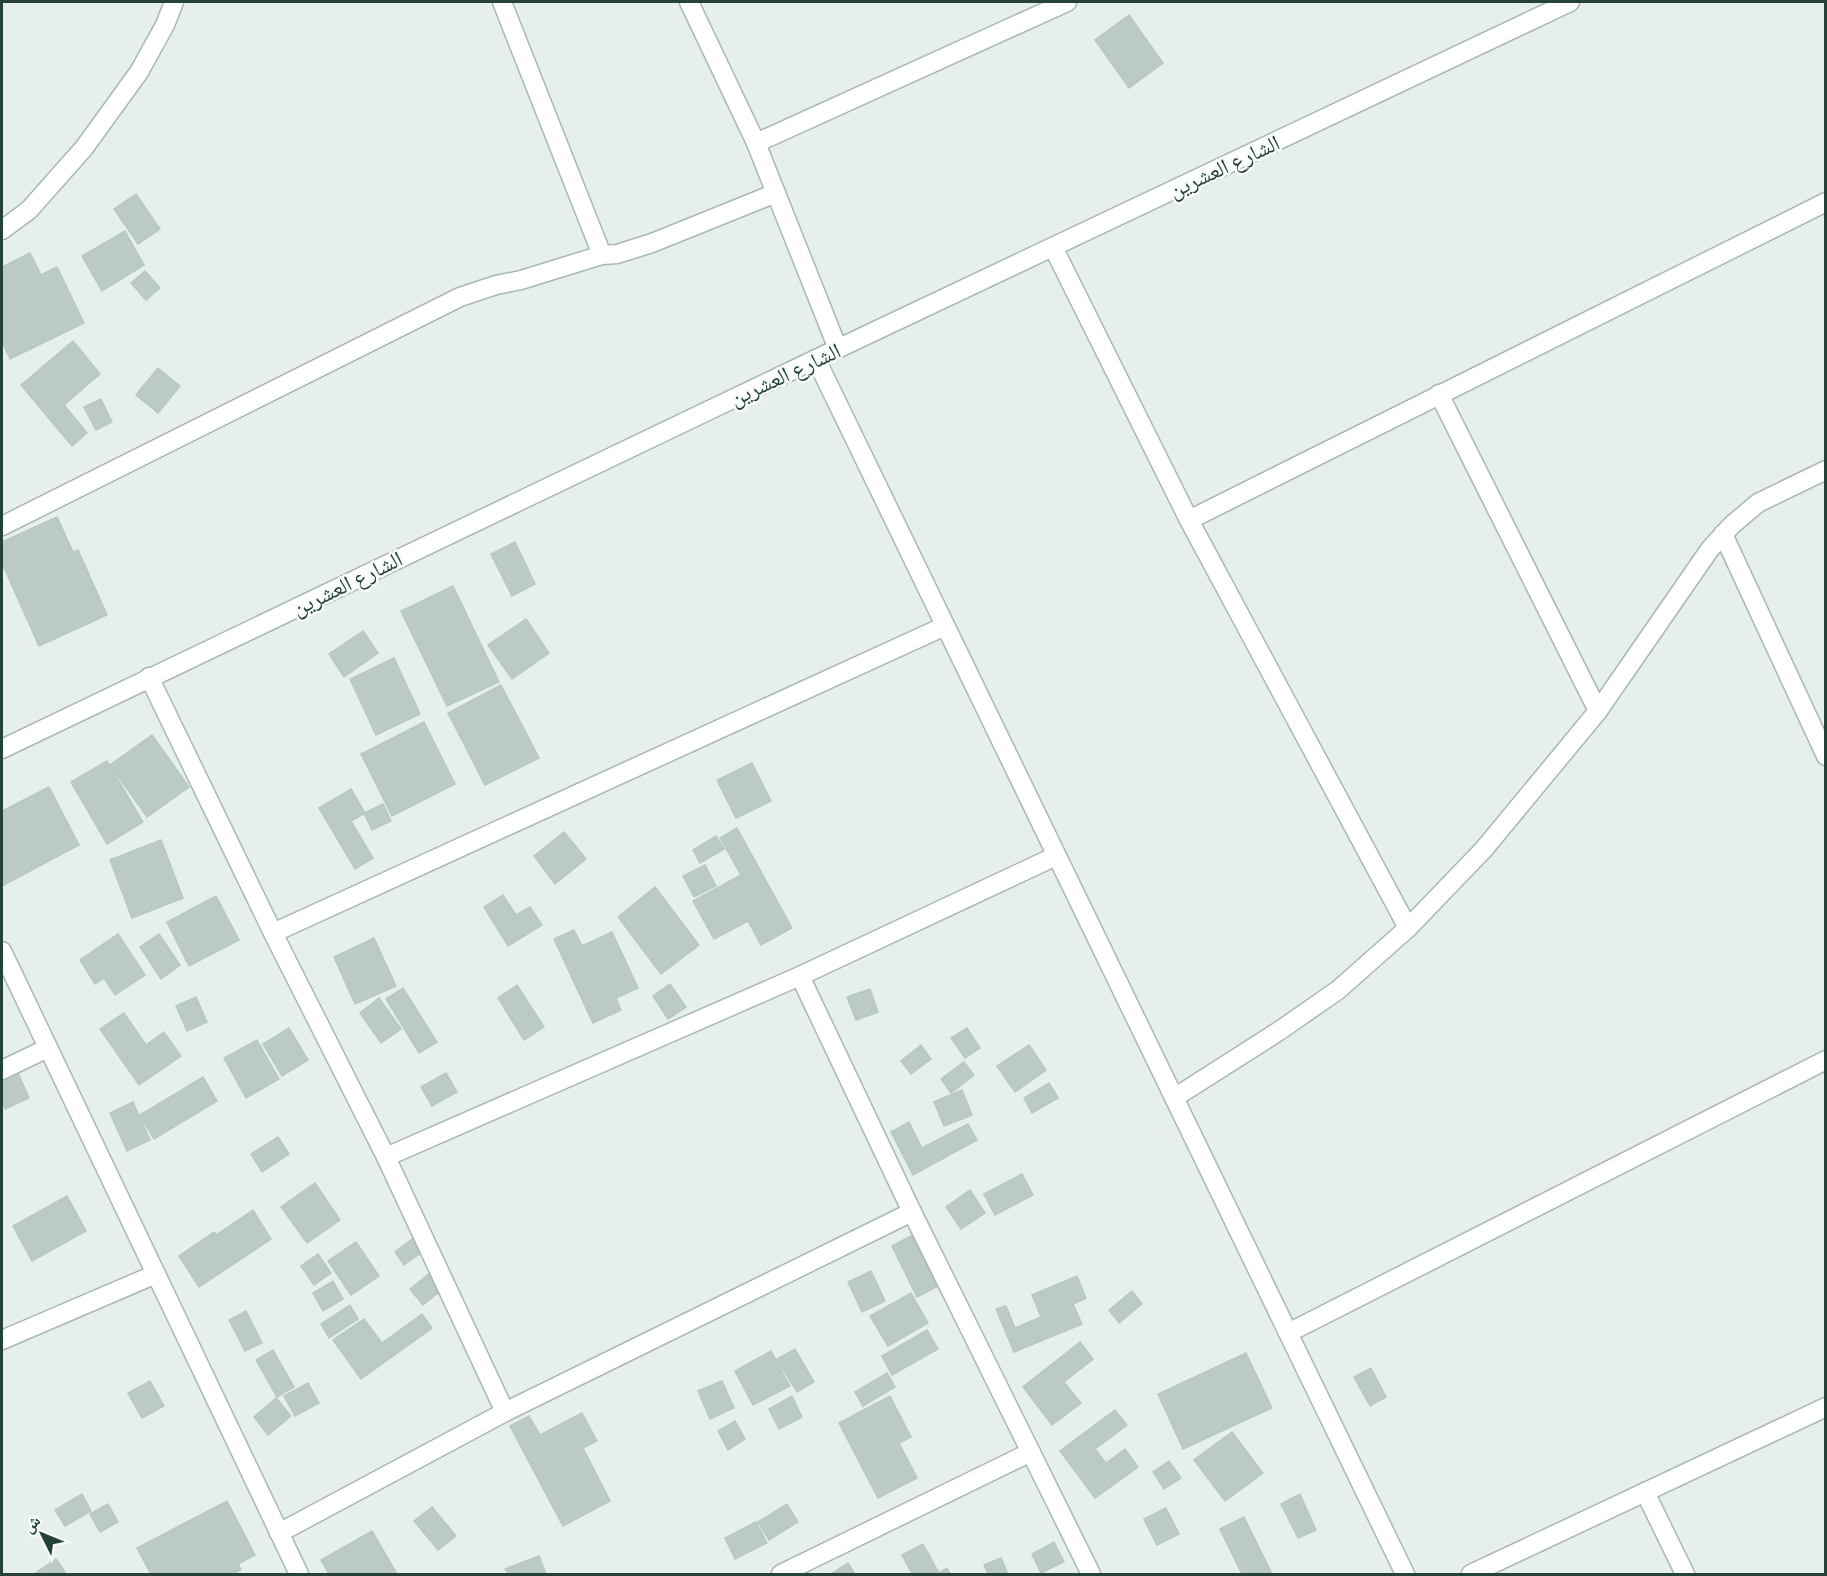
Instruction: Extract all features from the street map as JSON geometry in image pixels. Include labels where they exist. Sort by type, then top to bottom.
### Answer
[{"type":"street","points":[[2,230],[29,210],[84,148],[139,72],[165,25],[174,2]]},
{"type":"street","points":[[504,2],[602,255]]},
{"type":"street","points":[[689,2],[756,142],[838,349]]},
{"type":"street","points":[[756,142],[1067,2]]},
{"type":"street","name":"الشارع العشرين","points":[[2,749],[816,359],[1570,2]]},
{"type":"street","points":[[2,526],[460,297],[602,255],[617,254],[652,243],[777,193]]},
{"type":"street","points":[[1189,520],[1826,202]]},
{"type":"street","points":[[1053,247],[1189,520],[1408,928]]},
{"type":"street","points":[[816,359],[1405,1575]]},
{"type":"street","points":[[1439,394],[1598,711]]},
{"type":"street","points":[[1174,1098],[1280,1031],[1338,990],[1408,928],[1484,849],[1598,711],[1710,549],[1723,534],[1758,503],[1826,470]]},
{"type":"street","points":[[1723,534],[1826,756]]},
{"type":"street","points":[[273,933],[945,626]]},
{"type":"street","points":[[149,677],[273,933],[386,1157],[505,1412]]},
{"type":"street","points":[[386,1157],[800,976],[1056,856]]},
{"type":"street","points":[[2,951],[299,1575]]},
{"type":"street","points":[[800,976],[912,1212],[1091,1575]]},
{"type":"street","points":[[2,1071],[48,1048]]},
{"type":"street","points":[[1288,1334],[1826,1060]]},
{"type":"street","points":[[279,1533],[505,1412],[912,1212]]},
{"type":"street","points":[[2,1340],[156,1274]]},
{"type":"street","points":[[1471,1575],[1826,1407]]},
{"type":"street","points":[[782,1575],[1031,1452]]},
{"type":"street","points":[[1645,1492],[1685,1575]]},
{"type":"building","points":[[1129,15],[1163,63],[1129,88],[1095,40]]},
{"type":"building","points":[[136,194],[160,229],[138,244],[114,209]]},
{"type":"building","points":[[125,231],[144,265],[102,291],[82,256]]},
{"type":"building","points":[[30,253],[41,275],[57,267],[84,323],[10,359],[2,341],[2,267]]},
{"type":"building","points":[[145,271],[160,288],[146,300],[131,283]]},
{"type":"building","points":[[73,341],[100,374],[64,405],[87,433],[72,446],[21,385]]},
{"type":"building","points":[[158,368],[180,386],[158,413],[136,395]]},
{"type":"building","points":[[101,399],[112,422],[96,430],[84,407]]},
{"type":"building","points":[[57,517],[73,552],[78,550],[107,615],[39,646],[2,563],[2,542]]},
{"type":"building","points":[[515,542],[535,584],[512,596],[491,554]]},
{"type":"building","points":[[453,586],[499,682],[447,706],[401,611]]},
{"type":"building","points":[[526,619],[549,653],[512,679],[488,645]]},
{"type":"building","points":[[363,631],[378,653],[344,677],[329,654]]},
{"type":"building","points":[[394,658],[420,714],[376,735],[350,679]]},
{"type":"building","points":[[501,685],[539,758],[485,785],[448,713]]},
{"type":"building","points":[[424,722],[455,784],[392,816],[361,754]]},
{"type":"building","points":[[152,735],[189,787],[147,817],[110,765]]},
{"type":"building","points":[[107,761],[143,822],[107,844],[71,782]]},
{"type":"building","points":[[752,763],[771,801],[736,818],[717,780]]},
{"type":"building","points":[[49,787],[79,845],[2,886],[2,811]]},
{"type":"building","points":[[351,789],[365,813],[351,821],[373,858],[355,869],[319,808]]},
{"type":"building","points":[[383,804],[391,821],[372,830],[364,813]]},
{"type":"building","points":[[737,828],[792,928],[761,945],[748,921],[714,939],[693,901],[741,875],[720,838]]},
{"type":"building","points":[[564,832],[586,859],[555,884],[534,856]]},
{"type":"building","points":[[716,836],[724,849],[700,863],[693,850]]},
{"type":"building","points":[[161,840],[183,898],[132,918],[110,860]]},
{"type":"building","points":[[705,865],[716,886],[694,897],[683,876]]},
{"type":"building","points":[[655,887],[699,945],[661,974],[618,917]]},
{"type":"building","points":[[503,895],[516,915],[530,907],[542,925],[508,946],[484,907]]},
{"type":"building","points":[[216,896],[239,940],[189,966],[167,922]]},
{"type":"building","points":[[574,930],[582,946],[612,932],[638,988],[616,998],[621,1010],[593,1023],[554,939]]},
{"type":"building","points":[[118,934],[145,975],[115,995],[104,978],[95,984],[80,960]]},
{"type":"building","points":[[159,934],[180,965],[161,979],[140,947]]},
{"type":"building","points":[[374,938],[396,986],[355,1004],[334,957]]},
{"type":"building","points":[[670,984],[686,1007],[668,1019],[653,996]]},
{"type":"building","points":[[517,985],[544,1027],[524,1040],[498,998]]},
{"type":"building","points":[[403,988],[437,1042],[419,1053],[386,999]]},
{"type":"building","points":[[870,989],[878,1012],[856,1020],[847,997]]},
{"type":"building","points":[[196,997],[207,1022],[187,1031],[176,1006]]},
{"type":"building","points":[[379,998],[401,1029],[381,1043],[360,1013]]},
{"type":"building","points":[[124,1013],[146,1045],[164,1032],[181,1056],[139,1085],[100,1029]]},
{"type":"building","points":[[289,1028],[308,1060],[282,1076],[263,1044]]},
{"type":"building","points":[[967,1028],[980,1048],[965,1058],[951,1038]]},
{"type":"building","points":[[257,1040],[279,1079],[246,1098],[224,1058]]},
{"type":"building","points":[[921,1045],[931,1059],[911,1074],[901,1061]]},
{"type":"building","points":[[1029,1045],[1046,1070],[1015,1092],[997,1066]]},
{"type":"building","points":[[964,1062],[974,1075],[951,1093],[941,1079]]},
{"type":"building","points":[[18,1073],[29,1098],[5,1109],[2,1101],[2,1080]]},
{"type":"building","points":[[446,1073],[457,1092],[432,1106],[421,1087]]},
{"type":"building","points":[[203,1077],[217,1101],[154,1139],[140,1115]]},
{"type":"building","points":[[1049,1083],[1058,1098],[1032,1113],[1024,1098]]},
{"type":"building","points":[[962,1090],[972,1115],[944,1126],[934,1102]]},
{"type":"building","points":[[133,1102],[150,1140],[127,1151],[110,1113]]},
{"type":"building","points":[[909,1122],[922,1148],[968,1124],[977,1140],[913,1175],[891,1132]]},
{"type":"building","points":[[278,1137],[289,1154],[262,1172],[251,1154]]},
{"type":"building","points":[[1022,1174],[1033,1195],[995,1215],[984,1194]]},
{"type":"building","points":[[315,1183],[340,1220],[307,1243],[281,1207]]},
{"type":"building","points":[[970,1190],[985,1213],[961,1229],[946,1207]]},
{"type":"building","points":[[67,1196],[86,1231],[32,1261],[13,1226]]},
{"type":"building","points":[[253,1210],[271,1239],[199,1287],[179,1256],[214,1232],[216,1235]]},
{"type":"building","points":[[918,1232],[944,1283],[917,1297],[892,1246]]},
{"type":"building","points":[[419,1234],[429,1247],[404,1265],[395,1252]]},
{"type":"building","points":[[356,1242],[379,1276],[351,1295],[328,1261]]},
{"type":"building","points":[[318,1254],[331,1273],[314,1285],[301,1266]]},
{"type":"building","points":[[871,1271],[885,1301],[862,1312],[848,1282]]},
{"type":"building","points":[[430,1273],[443,1289],[423,1305],[410,1289]]},
{"type":"building","points":[[1077,1276],[1086,1298],[1073,1304],[1082,1324],[1014,1352],[996,1309],[1006,1306],[1015,1328],[1041,1317],[1032,1295]]},
{"type":"building","points":[[333,1281],[343,1299],[323,1311],[313,1293]]},
{"type":"building","points":[[1132,1291],[1142,1304],[1119,1323],[1109,1310]]},
{"type":"building","points":[[911,1293],[928,1323],[888,1346],[870,1316]]},
{"type":"building","points":[[350,1305],[358,1319],[329,1338],[321,1324]]},
{"type":"building","points":[[246,1311],[262,1343],[245,1351],[229,1320]]},
{"type":"building","points":[[422,1314],[432,1328],[361,1379],[333,1340],[364,1319],[382,1343]]},
{"type":"building","points":[[927,1330],[938,1349],[892,1375],[882,1356]]},
{"type":"building","points":[[1080,1342],[1093,1359],[1064,1382],[1081,1403],[1052,1425],[1023,1387]]},
{"type":"building","points":[[795,1349],[814,1382],[797,1392],[777,1359]]},
{"type":"building","points":[[273,1350],[294,1387],[277,1397],[256,1360]]},
{"type":"building","points":[[771,1351],[790,1386],[753,1405],[735,1371]]},
{"type":"building","points":[[1246,1353],[1272,1408],[1183,1449],[1158,1394]]},
{"type":"building","points":[[1371,1368],[1386,1397],[1370,1406],[1354,1377]]},
{"type":"building","points":[[887,1373],[895,1387],[863,1406],[855,1392]]},
{"type":"building","points":[[150,1381],[164,1406],[142,1418],[128,1393]]},
{"type":"building","points":[[722,1381],[734,1408],[710,1419],[698,1391]]},
{"type":"building","points":[[308,1383],[319,1403],[295,1416],[284,1396]]},
{"type":"building","points":[[792,1396],[802,1417],[779,1429],[769,1409]]},
{"type":"building","points":[[890,1396],[911,1437],[899,1443],[917,1478],[878,1498],[839,1423]]},
{"type":"building","points":[[276,1398],[291,1416],[268,1435],[254,1417]]},
{"type":"building","points":[[1115,1410],[1127,1425],[1095,1449],[1106,1463],[1125,1449],[1138,1467],[1095,1498],[1060,1451]]},
{"type":"building","points":[[582,1413],[597,1441],[583,1448],[610,1501],[563,1526],[510,1426],[529,1416],[540,1435]]},
{"type":"building","points":[[735,1421],[745,1439],[728,1450],[718,1431]]},
{"type":"building","points":[[1232,1432],[1263,1473],[1225,1501],[1194,1460]]},
{"type":"building","points":[[1169,1461],[1181,1478],[1164,1489],[1153,1472]]},
{"type":"building","points":[[82,1494],[91,1511],[65,1526],[55,1510]]},
{"type":"building","points":[[1300,1494],[1316,1530],[1298,1538],[1281,1504]]},
{"type":"building","points":[[227,1501],[255,1555],[238,1564],[241,1570],[232,1574],[151,1574],[137,1548]]},
{"type":"building","points":[[108,1504],[118,1522],[100,1532],[90,1514]]},
{"type":"building","points":[[787,1504],[798,1522],[769,1540],[758,1522]]},
{"type":"building","points":[[432,1507],[456,1536],[438,1550],[414,1521]]},
{"type":"building","points":[[1166,1508],[1179,1534],[1157,1545],[1144,1519]]},
{"type":"building","points":[[1244,1517],[1272,1574],[1242,1574],[1220,1529]]},
{"type":"building","points":[[756,1522],[767,1543],[735,1559],[725,1538]]},
{"type":"building","points":[[372,1531],[397,1574],[329,1574],[321,1560]]},
{"type":"building","points":[[1054,1542],[1064,1562],[1041,1573],[1032,1554]]},
{"type":"building","points":[[923,1544],[939,1573],[947,1568],[950,1574],[912,1574],[902,1555]]},
{"type":"building","points":[[539,1556],[546,1574],[508,1574],[505,1569]]},
{"type":"building","points":[[1001,1558],[1008,1574],[988,1574],[984,1565]]},
{"type":"building","points":[[56,1559],[65,1572],[34,1574]]},
{"type":"building","points":[[848,1563],[855,1574],[831,1574]]}]
